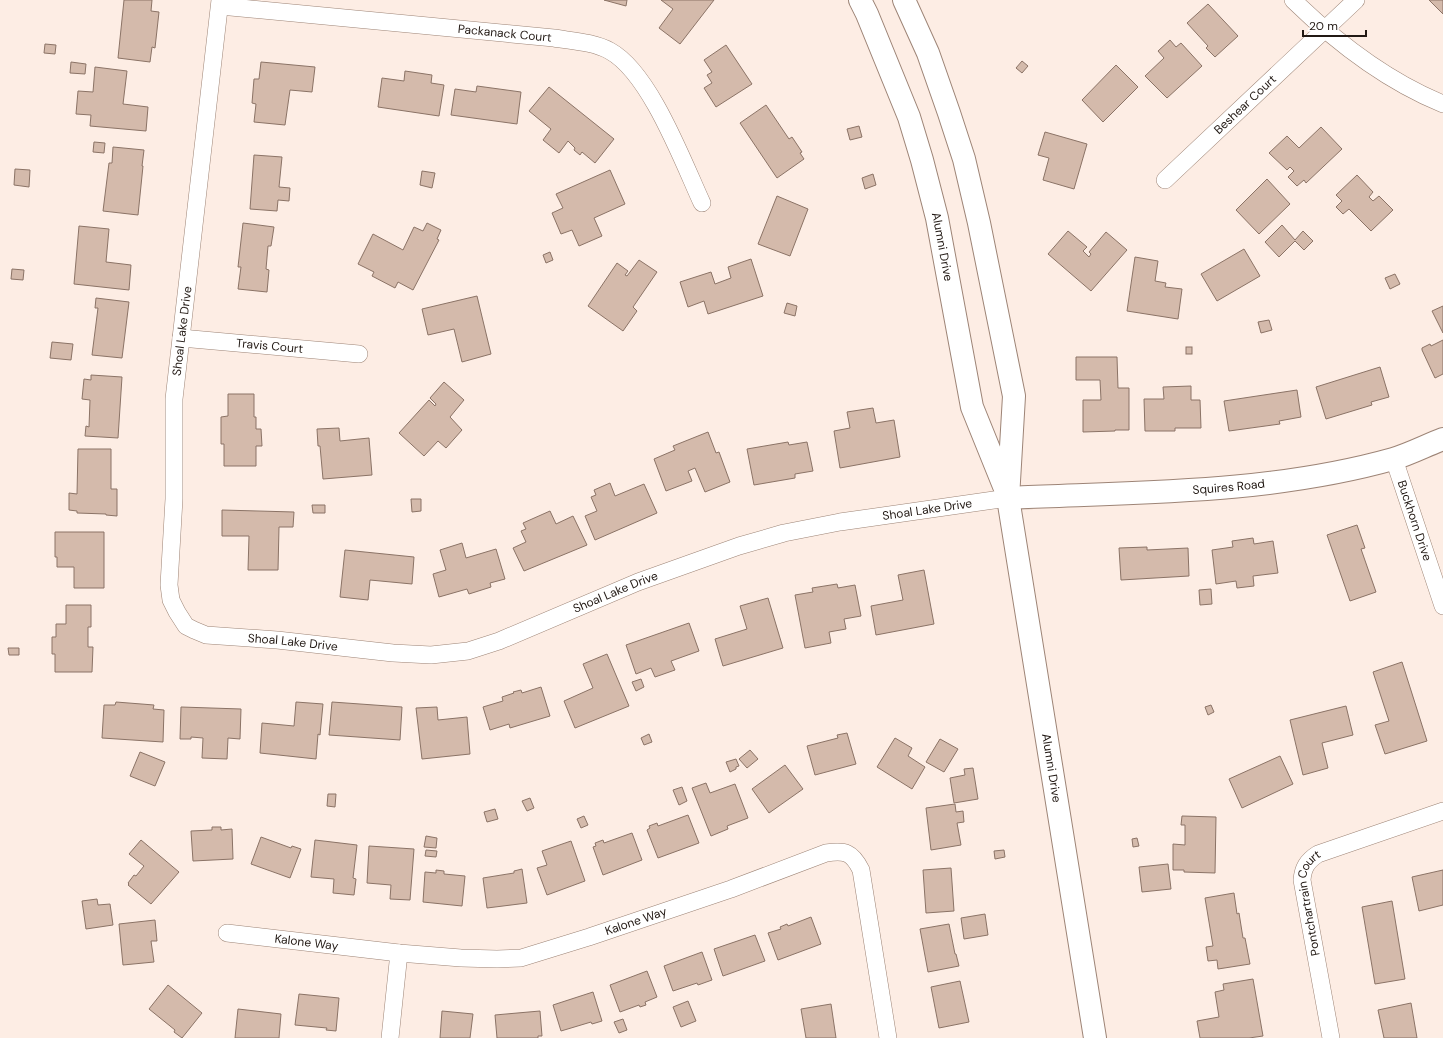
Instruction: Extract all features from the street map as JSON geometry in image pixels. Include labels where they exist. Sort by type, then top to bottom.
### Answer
[{"type":"street","name":"Alumni Drive","points":[[860,0],[909,117],[922,160],[938,226],[972,407],[1008,498],[1095,1038]]},
{"type":"street","name":"Alumni Drive","points":[[904,0],[928,53],[949,113],[964,159],[979,223],[1014,396],[1008,498]]},
{"type":"street","points":[[1293,0],[1324,30],[1373,66],[1422,95],[1443,104]]},
{"type":"street","name":"Beshear Court","points":[[1165,180],[1356,0]]},
{"type":"street","name":"Shoal Lake Drive","points":[[220,3],[174,399],[174,499],[169,585],[171,600],[186,626],[206,635],[277,640],[393,653],[431,655],[468,651],[499,641],[638,582],[739,546],[784,533],[840,522],[1008,498]]},
{"type":"street","name":"Packanack Court","points":[[220,3],[554,38],[588,44],[610,51],[625,62],[639,79],[659,109],[702,203]]},
{"type":"street","name":"Travis Court","points":[[181,338],[359,354]]},
{"type":"street","name":"Squires Road","points":[[1008,498],[1199,489],[1266,483],[1334,473],[1394,459],[1443,439]]},
{"type":"street","name":"Buckhorn Drive","points":[[1394,459],[1443,606]]},
{"type":"street","name":"Pontchartrain Court","points":[[1331,1038],[1302,880],[1305,866],[1310,859],[1318,854],[1443,811]]},
{"type":"street","name":"Kalone Way","points":[[227,933],[399,953],[497,960],[521,958],[589,937],[826,854],[844,852],[852,856],[861,870],[888,1038]]},
{"type":"street","points":[[390,1038],[399,953]]},
{"type":"building","points":[[124,0],[152,0],[151,11],[159,12],[155,48],[152,47],[150,62],[118,58]]},
{"type":"building","points":[[604,0],[627,0],[626,6]]},
{"type":"building","points":[[661,0],[714,0],[680,44],[659,28],[673,9]]},
{"type":"building","points":[[1429,0],[1443,0],[1443,14]]},
{"type":"building","points":[[1208,4],[1238,36],[1215,57],[1206,48],[1208,46],[1187,23]]},
{"type":"building","points":[[1170,40],[1176,47],[1181,43],[1202,66],[1167,98],[1145,76],[1164,58],[1158,51]]},
{"type":"building","points":[[45,44],[56,45],[55,54],[44,53]]},
{"type":"building","points":[[726,45],[752,84],[716,107],[704,88],[712,83],[707,75],[712,72],[704,60]]},
{"type":"building","points":[[1022,61],[1028,66],[1022,73],[1016,68]]},
{"type":"building","points":[[71,62],[86,64],[85,74],[70,73]]},
{"type":"building","points":[[261,62],[315,67],[312,92],[290,90],[285,125],[254,122],[256,104],[252,103],[254,79],[259,79]]},
{"type":"building","points":[[1116,65],[1138,87],[1103,122],[1082,100]]},
{"type":"building","points":[[95,67],[127,71],[123,104],[148,107],[146,131],[90,126],[91,115],[76,114],[78,91],[93,92]]},
{"type":"building","points":[[405,71],[432,75],[431,83],[444,85],[439,116],[378,107],[382,78],[404,81]]},
{"type":"building","points":[[477,86],[521,92],[517,124],[451,115],[455,89],[476,92]]},
{"type":"building","points":[[549,87],[614,139],[595,163],[582,152],[580,155],[574,150],[575,148],[568,141],[559,153],[543,140],[551,129],[529,111]]},
{"type":"building","points":[[766,105],[789,139],[792,137],[802,152],[800,153],[804,159],[777,178],[740,123]]},
{"type":"building","points":[[859,126],[862,137],[850,140],[847,129]]},
{"type":"building","points":[[1321,127],[1342,149],[1306,183],[1304,180],[1297,186],[1288,177],[1294,171],[1290,167],[1287,170],[1269,153],[1287,136],[1299,148]]},
{"type":"building","points":[[1045,132],[1087,144],[1074,189],[1043,180],[1049,158],[1038,155]]},
{"type":"building","points":[[94,142],[105,143],[104,153],[93,152]]},
{"type":"building","points":[[113,147],[144,150],[138,215],[103,211],[109,163],[112,163]]},
{"type":"building","points":[[254,155],[282,157],[279,187],[290,188],[289,201],[278,200],[277,211],[250,209]]},
{"type":"building","points":[[15,169],[30,170],[29,187],[14,185]]},
{"type":"building","points":[[610,170],[625,204],[594,218],[602,236],[579,246],[572,230],[561,234],[552,213],[563,208],[556,194]]},
{"type":"building","points":[[422,171],[435,173],[432,188],[420,185]]},
{"type":"building","points":[[873,174],[876,185],[865,189],[862,178]]},
{"type":"building","points":[[1357,175],[1373,192],[1369,197],[1373,201],[1379,196],[1393,210],[1371,231],[1349,209],[1343,214],[1336,207],[1342,201],[1336,195]]},
{"type":"building","points":[[1267,179],[1290,204],[1259,234],[1236,210]]},
{"type":"building","points":[[777,196],[808,209],[790,256],[758,244]]},
{"type":"building","points":[[243,223],[274,227],[271,246],[268,246],[266,269],[269,270],[267,292],[238,289],[241,267],[238,267]]},
{"type":"building","points":[[427,223],[441,230],[437,239],[439,240],[413,290],[398,282],[395,288],[372,276],[374,272],[358,264],[373,234],[403,250],[414,227],[423,231]]},
{"type":"building","points":[[1282,225],[1295,240],[1303,231],[1313,241],[1304,250],[1295,241],[1279,257],[1265,242]]},
{"type":"building","points":[[79,226],[109,229],[106,262],[131,265],[129,290],[74,284]]},
{"type":"building","points":[[1068,231],[1087,247],[1083,251],[1089,257],[1091,254],[1089,252],[1106,232],[1127,250],[1091,291],[1048,254]]},
{"type":"building","points":[[1244,249],[1260,276],[1217,301],[1201,274]]},
{"type":"building","points":[[550,252],[553,260],[546,263],[543,255]]},
{"type":"building","points":[[1135,257],[1158,261],[1155,281],[1166,283],[1165,287],[1182,289],[1178,319],[1127,311]]},
{"type":"building","points":[[751,259],[763,296],[708,314],[704,301],[688,307],[680,282],[711,272],[715,284],[731,278],[728,267]]},
{"type":"building","points":[[639,260],[657,272],[633,307],[637,311],[623,331],[588,306],[617,263],[628,271],[625,275],[627,276]]},
{"type":"building","points":[[12,269],[24,270],[23,280],[11,279]]},
{"type":"building","points":[[1395,274],[1400,284],[1390,289],[1385,278]]},
{"type":"building","points":[[477,296],[491,354],[462,362],[454,329],[428,335],[422,309]]},
{"type":"building","points":[[96,298],[129,302],[122,358],[92,355],[98,308],[95,308]]},
{"type":"building","points":[[787,303],[797,306],[795,316],[784,313]]},
{"type":"building","points":[[1443,306],[1443,333],[1432,311]]},
{"type":"building","points":[[1269,320],[1272,330],[1261,333],[1258,322]]},
{"type":"building","points":[[1443,340],[1443,374],[1435,378],[1422,348],[1430,344],[1431,346]]},
{"type":"building","points":[[52,342],[73,344],[71,360],[50,358]]},
{"type":"building","points":[[1186,347],[1192,347],[1192,354],[1186,354]]},
{"type":"building","points":[[1076,357],[1117,357],[1118,388],[1129,388],[1129,430],[1083,432],[1083,400],[1101,400],[1100,380],[1076,380]]},
{"type":"building","points":[[1380,367],[1389,397],[1371,402],[1372,405],[1326,419],[1316,387]]},
{"type":"building","points":[[91,375],[122,377],[118,438],[85,436],[86,426],[89,427],[90,400],[82,399],[84,379],[91,380]]},
{"type":"building","points":[[444,382],[464,400],[450,417],[462,430],[446,448],[438,441],[424,456],[399,433],[429,400],[435,406],[436,404],[430,398]]},
{"type":"building","points":[[1191,386],[1191,400],[1200,400],[1201,428],[1175,428],[1175,431],[1145,431],[1144,399],[1164,399],[1163,387]]},
{"type":"building","points":[[1297,390],[1301,417],[1279,421],[1280,424],[1229,431],[1224,401]]},
{"type":"building","points":[[228,394],[254,394],[254,417],[256,417],[256,429],[261,429],[262,446],[256,446],[256,466],[224,466],[224,444],[221,444],[221,417],[228,416]]},
{"type":"building","points":[[873,408],[876,423],[894,420],[900,457],[840,468],[834,431],[850,428],[847,412]]},
{"type":"building","points":[[339,428],[340,441],[369,438],[372,475],[323,479],[317,429]]},
{"type":"building","points":[[708,432],[716,453],[719,452],[730,482],[705,492],[695,468],[688,471],[692,481],[666,491],[654,459],[675,450],[673,446]]},
{"type":"building","points":[[788,442],[789,445],[807,442],[813,471],[795,474],[795,478],[754,485],[747,449]]},
{"type":"building","points":[[78,449],[111,449],[111,489],[117,489],[117,516],[77,513],[77,511],[69,510],[69,493],[77,494]]},
{"type":"building","points":[[610,483],[615,496],[644,484],[657,513],[595,540],[585,516],[597,511],[591,497],[596,495],[594,490]]},
{"type":"building","points":[[411,499],[421,499],[421,511],[412,512]]},
{"type":"building","points":[[312,505],[325,505],[325,513],[313,513]]},
{"type":"building","points":[[222,510],[294,512],[293,527],[279,527],[278,570],[248,570],[249,536],[222,536]]},
{"type":"building","points":[[550,511],[556,524],[573,516],[587,545],[524,571],[513,548],[526,542],[521,531],[526,529],[523,523]]},
{"type":"building","points":[[1357,525],[1365,548],[1361,549],[1376,592],[1350,601],[1327,535]]},
{"type":"building","points":[[55,532],[104,532],[104,588],[74,588],[74,567],[57,567],[57,557],[55,557]]},
{"type":"building","points":[[1253,538],[1254,544],[1273,541],[1278,573],[1253,576],[1254,586],[1237,588],[1236,581],[1216,584],[1212,550],[1233,547],[1232,541]]},
{"type":"building","points":[[462,543],[466,558],[496,549],[505,579],[490,583],[491,587],[469,594],[467,589],[439,597],[433,574],[446,570],[440,550]]},
{"type":"building","points":[[1147,547],[1147,550],[1188,548],[1189,576],[1121,580],[1119,548]]},
{"type":"building","points":[[345,550],[414,557],[412,584],[370,580],[368,600],[340,597]]},
{"type":"building","points":[[924,570],[934,624],[876,635],[871,606],[903,600],[898,575]]},
{"type":"building","points":[[837,584],[838,588],[855,585],[861,616],[844,619],[846,629],[829,632],[831,643],[805,648],[795,595],[813,592],[812,588]]},
{"type":"building","points":[[1211,589],[1212,604],[1200,605],[1199,590]]},
{"type":"building","points":[[768,598],[783,648],[723,666],[715,639],[747,629],[740,606]]},
{"type":"building","points":[[66,605],[91,605],[91,627],[88,627],[88,647],[93,647],[92,672],[55,672],[55,654],[52,654],[52,637],[56,637],[56,624],[66,624]]},
{"type":"building","points":[[689,623],[699,651],[671,661],[675,670],[655,677],[651,668],[636,674],[626,645]]},
{"type":"building","points":[[8,648],[19,648],[19,655],[9,655]]},
{"type":"building","points":[[607,654],[629,706],[575,728],[564,701],[593,688],[583,664]]},
{"type":"building","points":[[1402,662],[1427,741],[1385,754],[1375,725],[1389,721],[1373,672]]},
{"type":"building","points":[[641,679],[644,687],[636,691],[632,682]]},
{"type":"building","points":[[541,687],[550,716],[510,728],[509,724],[490,730],[483,707],[503,701],[502,697],[514,693],[513,692],[521,690],[522,693]]},
{"type":"building","points":[[116,702],[154,705],[153,709],[164,710],[163,742],[102,738],[104,705],[115,705]]},
{"type":"building","points":[[296,702],[323,704],[316,759],[260,753],[262,723],[294,726]]},
{"type":"building","points":[[332,702],[402,707],[400,740],[329,735]]},
{"type":"building","points":[[1211,705],[1214,712],[1208,715],[1205,707]]},
{"type":"building","points":[[1346,706],[1353,735],[1322,743],[1328,768],[1303,775],[1290,720]]},
{"type":"building","points":[[181,707],[241,709],[240,739],[228,738],[227,759],[202,758],[203,738],[191,737],[191,739],[180,739]]},
{"type":"building","points":[[437,707],[438,720],[467,717],[470,754],[422,759],[416,708]]},
{"type":"building","points":[[847,733],[856,764],[815,775],[807,746],[838,738],[837,735]]},
{"type":"building","points":[[649,734],[652,742],[644,745],[641,738]]},
{"type":"building","points":[[895,738],[912,748],[908,756],[925,767],[912,789],[877,767]]},
{"type":"building","points":[[940,739],[958,749],[944,772],[926,762]]},
{"type":"building","points":[[750,750],[758,759],[747,768],[739,759]]},
{"type":"building","points":[[140,752],[165,762],[155,786],[130,776]]},
{"type":"building","points":[[1280,756],[1293,784],[1242,808],[1229,779]]},
{"type":"building","points":[[736,759],[739,766],[730,772],[726,762]]},
{"type":"building","points":[[785,765],[803,789],[769,813],[752,789]]},
{"type":"building","points":[[973,768],[978,799],[954,803],[950,778],[965,775],[964,769]]},
{"type":"building","points":[[706,783],[710,793],[735,784],[748,818],[727,826],[728,829],[711,836],[692,788]]},
{"type":"building","points":[[682,787],[687,801],[679,805],[673,790]]},
{"type":"building","points":[[328,794],[336,794],[335,807],[327,806]]},
{"type":"building","points":[[530,798],[534,808],[527,811],[522,801]]},
{"type":"building","points":[[955,804],[956,812],[963,811],[964,822],[957,823],[961,845],[931,850],[926,808]]},
{"type":"building","points":[[495,809],[498,819],[487,822],[484,812]]},
{"type":"building","points":[[688,815],[699,843],[658,858],[647,830],[650,828],[649,826],[657,823],[658,826]]},
{"type":"building","points":[[584,816],[588,825],[581,828],[577,819]]},
{"type":"building","points":[[1182,816],[1216,817],[1215,873],[1184,872],[1184,870],[1173,870],[1173,844],[1185,845],[1185,825],[1181,825]]},
{"type":"building","points":[[212,827],[221,827],[221,830],[232,829],[233,859],[193,861],[191,831],[212,830]]},
{"type":"building","points":[[632,833],[642,860],[603,875],[593,847],[596,846],[595,843],[603,840],[604,843]]},
{"type":"building","points":[[426,836],[437,838],[436,848],[424,847]]},
{"type":"building","points":[[261,837],[291,848],[292,846],[301,849],[290,878],[251,864]]},
{"type":"building","points":[[1137,838],[1139,846],[1133,847],[1132,839]]},
{"type":"building","points":[[141,840],[179,872],[151,904],[128,885],[134,875],[136,876],[144,866],[129,854]]},
{"type":"building","points":[[315,840],[357,845],[353,878],[356,879],[354,895],[333,893],[334,879],[311,877]]},
{"type":"building","points":[[571,841],[585,881],[547,895],[537,868],[547,865],[542,851]]},
{"type":"building","points":[[369,846],[414,849],[410,900],[390,899],[391,885],[367,883]]},
{"type":"building","points":[[426,850],[437,851],[436,857],[425,856]]},
{"type":"building","points":[[1004,850],[1005,857],[995,859],[994,851]]},
{"type":"building","points":[[1168,864],[1171,889],[1142,892],[1139,867]]},
{"type":"building","points":[[951,868],[954,911],[926,913],[923,870]]},
{"type":"building","points":[[522,869],[527,903],[487,908],[483,878],[514,873],[514,871]]},
{"type":"building","points":[[436,870],[444,871],[444,874],[465,876],[462,906],[423,902],[425,872],[436,873]]},
{"type":"building","points":[[1443,870],[1443,905],[1419,911],[1412,877]]},
{"type":"building","points":[[1234,893],[1237,914],[1239,913],[1243,938],[1245,938],[1250,964],[1218,969],[1217,960],[1208,961],[1206,947],[1213,946],[1205,898]]},
{"type":"building","points":[[97,899],[98,905],[110,904],[113,925],[86,929],[82,901]]},
{"type":"building","points":[[1392,901],[1405,979],[1375,984],[1362,907]]},
{"type":"building","points":[[985,914],[988,935],[964,939],[961,918]]},
{"type":"building","points":[[811,917],[821,944],[778,960],[768,933],[781,929],[780,927],[787,924],[788,926]]},
{"type":"building","points":[[155,920],[157,941],[151,941],[154,962],[123,965],[119,924]]},
{"type":"building","points":[[949,924],[959,966],[928,972],[920,929]]},
{"type":"building","points":[[755,935],[765,961],[723,976],[714,949]]},
{"type":"building","points":[[702,952],[712,980],[673,991],[664,966]]},
{"type":"building","points":[[647,971],[657,997],[645,1002],[646,1005],[640,1007],[639,1005],[620,1012],[610,985]]},
{"type":"building","points":[[1253,979],[1263,1036],[1249,1038],[1200,1038],[1197,1021],[1219,1017],[1215,992],[1224,990],[1223,984]]},
{"type":"building","points":[[960,981],[969,1022],[939,1028],[931,987]]},
{"type":"building","points":[[168,985],[202,1013],[182,1038],[174,1032],[175,1030],[149,1009]]},
{"type":"building","points":[[593,992],[602,1021],[592,1024],[591,1022],[561,1031],[553,1005]]},
{"type":"building","points":[[299,994],[339,998],[336,1031],[326,1030],[327,1028],[295,1025]]},
{"type":"building","points":[[688,1001],[696,1021],[681,1027],[673,1007]]},
{"type":"building","points":[[1411,1003],[1417,1038],[1384,1038],[1378,1010]]},
{"type":"building","points":[[831,1004],[836,1038],[806,1038],[801,1009]]},
{"type":"building","points":[[238,1009],[281,1014],[279,1038],[235,1038]]},
{"type":"building","points":[[442,1011],[473,1014],[470,1038],[440,1038]]},
{"type":"building","points":[[540,1011],[542,1036],[538,1036],[538,1038],[497,1038],[495,1015]]},
{"type":"building","points":[[623,1019],[627,1030],[619,1033],[614,1022]]}]
